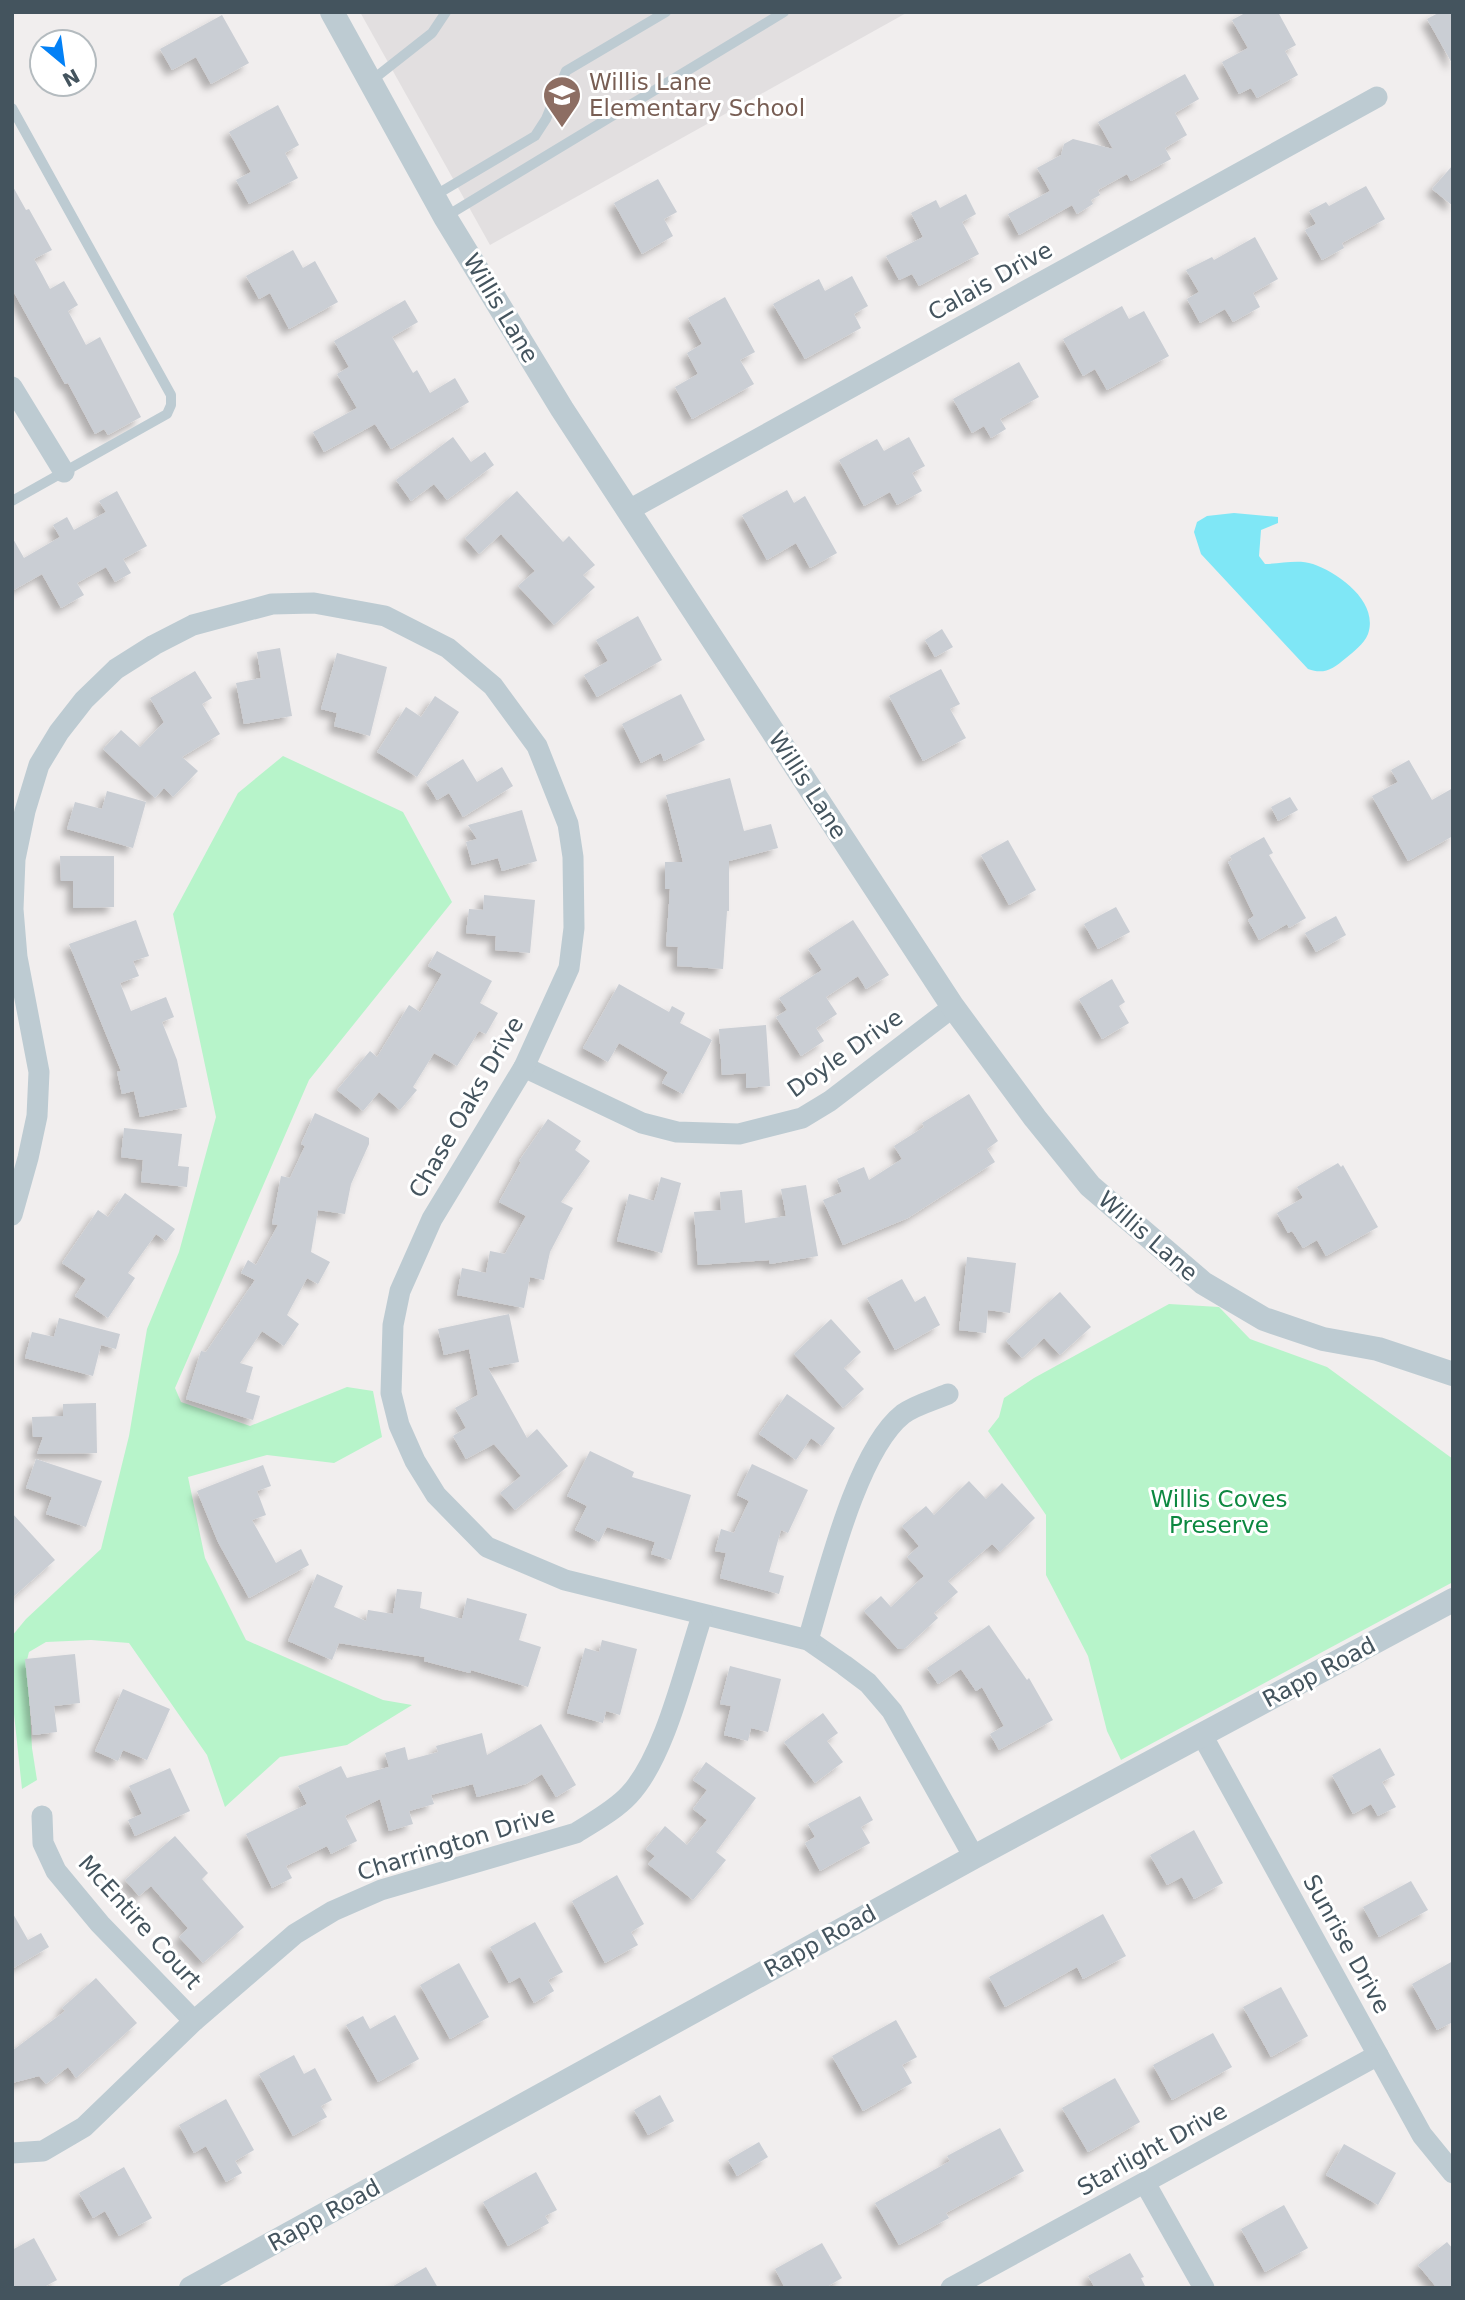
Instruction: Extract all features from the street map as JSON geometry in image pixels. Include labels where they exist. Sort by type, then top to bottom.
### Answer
[{"type":"street","name":"Willis Lane","points":[[332,12],[440,207],[562,409],[953,1007],[1035,1118],[1090,1186],[1203,1283],[1265,1319],[1323,1339],[1378,1349],[1453,1374]]},
{"type":"street","name":"Calais Drive","points":[[629,510],[1377,97]]},
{"type":"street","points":[[12,387],[64,472]]},
{"type":"street","name":"Chase Oaks Drive","points":[[12,1215],[37,1116],[39,1072],[17,957],[13,909],[15,859],[25,811],[39,765],[59,732],[84,700],[116,669],[154,645],[193,625],[272,604],[314,603],[385,616],[448,648],[493,686],[537,746],[568,824],[573,857],[574,928],[569,968],[524,1067],[432,1219],[400,1291],[393,1325],[391,1393],[399,1425],[415,1461],[436,1495],[487,1546],[565,1580],[702,1616],[808,1640],[868,1683],[892,1712],[974,1857]]},
{"type":"street","name":"Doyle Drive","points":[[524,1067],[642,1123],[677,1132],[739,1134],[802,1118],[821,1107],[953,1007]]},
{"type":"street","points":[[808,1640],[850,1503],[878,1441],[904,1413],[947,1394]]},
{"type":"street","name":"Rapp Road","points":[[191,2288],[974,1857],[1453,1600]]},
{"type":"street","name":"Charrington Drive","points":[[12,2153],[43,2151],[84,2127],[194,2021],[295,1934],[333,1911],[381,1890],[576,1833],[629,1796],[658,1751],[702,1616]]},
{"type":"street","name":"Sunrise Drive","points":[[1202,1735],[1422,2135],[1453,2173]]},
{"type":"street","name":"McEntire Court","points":[[42,1816],[43,1843],[56,1871],[100,1924],[194,2021]]},
{"type":"street","name":"Starlight Drive","points":[[951,2288],[1378,2055]]},
{"type":"street","points":[[1145,2183],[1204,2288]]},
{"type":"lane","points":[[371,81],[432,33],[446,12]]},
{"type":"lane","points":[[440,207],[535,136],[546,119],[566,71],[666,12]]},
{"type":"lane","points":[[440,207],[784,12]]},
{"type":"lane","points":[[12,108],[171,395],[167,414],[12,501]]},
{"type":"shaded area","name":"Willis Lane Elementary School","points":[[360,12],[908,12],[490,245]]},
{"type":"green space","points":[[283,756],[403,812],[452,902],[309,1080],[175,1388],[181,1402],[250,1426],[347,1387],[373,1391],[382,1437],[334,1463],[267,1455],[188,1477],[205,1558],[246,1640],[383,1700],[412,1705],[347,1745],[280,1757],[225,1807],[207,1755],[129,1643],[91,1640],[46,1642],[29,1652],[27,1660],[32,1748],[37,1780],[22,1789],[12,1695],[12,1636],[26,1619],[101,1549],[129,1436],[147,1329],[179,1252],[216,1117],[173,914],[238,793]]},
{"type":"green space","name":"Willis Coves Preserve","points":[[1169,1304],[1219,1307],[1250,1339],[1327,1367],[1453,1459],[1453,1582],[1121,1760],[1107,1731],[1088,1656],[1046,1575],[1046,1515],[988,1431],[999,1417],[1004,1398],[1034,1378]]},
{"type":"water","points":[[1234,513],[1278,517],[1278,523],[1261,530],[1259,556],[1265,564],[1313,564],[1345,582],[1362,600],[1370,622],[1368,634],[1358,648],[1337,665],[1324,671],[1308,669],[1201,554],[1194,532],[1197,522],[1207,516]]},
{"type":"building","points":[[1247,12],[1278,12],[1296,45],[1285,51],[1298,75],[1257,98],[1251,88],[1239,94],[1222,62],[1248,48],[1232,20]]},
{"type":"building","points":[[1440,12],[1453,12],[1453,65],[1427,19]]},
{"type":"building","points":[[222,15],[249,63],[211,84],[196,57],[172,70],[160,49]]},
{"type":"building","points":[[1185,74],[1199,99],[1175,113],[1187,135],[1165,148],[1171,159],[1131,181],[1127,174],[1098,190],[1100,195],[1091,200],[1093,204],[1077,214],[1072,205],[1019,235],[1008,214],[1050,191],[1037,168],[1061,155],[1064,144],[1073,139],[1113,149],[1098,122]]},
{"type":"building","points":[[278,105],[299,145],[285,153],[298,178],[249,204],[236,180],[251,172],[229,132]]},
{"type":"building","points":[[1453,165],[1453,206],[1432,189]]},
{"type":"building","points":[[658,179],[677,212],[664,219],[673,236],[642,254],[614,203]]},
{"type":"building","points":[[12,185],[52,250],[34,259],[50,289],[64,281],[78,305],[68,311],[86,345],[100,337],[141,417],[108,435],[104,429],[95,434],[12,289]]},
{"type":"building","points":[[1366,186],[1385,219],[1342,243],[1344,248],[1322,260],[1305,230],[1316,224],[1309,211],[1326,202],[1329,206]]},
{"type":"building","points":[[966,194],[976,214],[962,222],[979,254],[919,286],[912,274],[899,280],[886,256],[923,237],[911,213],[936,200],[940,208]]},
{"type":"building","points":[[1255,237],[1278,279],[1253,293],[1260,307],[1233,322],[1225,309],[1200,323],[1187,299],[1199,292],[1186,270],[1212,257],[1214,260]]},
{"type":"building","points":[[293,250],[303,268],[315,261],[338,302],[289,329],[270,293],[259,299],[246,276]]},
{"type":"building","points":[[852,276],[868,306],[854,314],[861,328],[805,359],[773,304],[819,279],[825,291]]},
{"type":"building","points":[[725,297],[755,352],[740,360],[754,384],[692,419],[675,387],[698,374],[687,353],[702,344],[688,318]]},
{"type":"building","points":[[405,300],[418,322],[392,337],[413,373],[417,370],[430,393],[455,378],[469,402],[391,449],[375,424],[324,452],[313,432],[357,408],[337,374],[349,367],[334,341]]},
{"type":"building","points":[[1122,306],[1129,319],[1144,311],[1169,356],[1107,390],[1095,369],[1083,376],[1063,339]]},
{"type":"building","points":[[1019,362],[1039,397],[1000,419],[1006,429],[991,438],[984,426],[972,433],[953,399]]},
{"type":"building","points":[[453,437],[471,462],[485,452],[494,465],[447,500],[434,484],[411,501],[396,480]]},
{"type":"building","points":[[909,437],[925,466],[912,473],[922,491],[897,505],[890,492],[864,506],[839,460],[877,439],[884,451]]},
{"type":"building","points":[[787,490],[794,503],[805,496],[837,553],[810,568],[796,543],[767,560],[742,515]]},
{"type":"building","points":[[117,491],[147,546],[123,559],[131,573],[115,582],[106,567],[77,583],[84,595],[61,608],[42,574],[12,591],[12,537],[24,558],[60,537],[53,525],[67,517],[74,530],[106,512],[99,501]]},
{"type":"building","points":[[517,491],[563,542],[569,536],[595,565],[583,575],[595,587],[554,625],[518,586],[535,571],[501,534],[479,554],[465,538]]},
{"type":"building","points":[[638,616],[662,660],[597,697],[584,675],[608,661],[596,640]]},
{"type":"building","points":[[942,629],[953,647],[935,657],[925,640]]},
{"type":"building","points":[[280,648],[292,716],[244,724],[236,683],[261,678],[257,652]]},
{"type":"building","points":[[337,653],[387,667],[370,736],[334,726],[337,713],[321,709]]},
{"type":"building","points":[[941,669],[960,704],[950,709],[966,738],[923,761],[889,696]]},
{"type":"building","points":[[195,671],[212,698],[202,704],[220,734],[182,757],[198,771],[173,797],[164,788],[155,798],[103,749],[121,730],[140,747],[164,722],[150,698]]},
{"type":"building","points":[[681,694],[705,740],[664,761],[661,753],[641,763],[622,724]]},
{"type":"building","points":[[435,696],[459,712],[417,777],[377,752],[406,707],[421,717]]},
{"type":"building","points":[[463,759],[477,782],[502,767],[513,786],[463,817],[449,793],[437,800],[426,782]]},
{"type":"building","points":[[1409,760],[1432,800],[1453,788],[1453,836],[1408,861],[1372,796],[1398,782],[1391,770]]},
{"type":"building","points":[[730,778],[744,831],[771,824],[778,848],[729,861],[729,911],[723,969],[677,966],[678,947],[666,946],[670,889],[665,889],[665,862],[683,862],[666,795]]},
{"type":"building","points":[[107,791],[146,802],[133,848],[67,829],[75,802],[102,809]]},
{"type":"building","points":[[1290,797],[1298,810],[1278,821],[1271,807]]},
{"type":"building","points":[[522,810],[537,861],[502,871],[498,858],[472,865],[466,842],[477,839],[468,825]]},
{"type":"building","points":[[1264,837],[1273,853],[1269,855],[1306,918],[1289,928],[1287,924],[1259,940],[1248,920],[1254,916],[1228,862],[1232,860],[1230,856]]},
{"type":"building","points":[[1008,840],[1036,890],[1009,905],[981,855]]},
{"type":"building","points":[[60,856],[114,856],[114,907],[73,908],[73,881],[61,881]]},
{"type":"building","points":[[484,895],[535,900],[530,953],[495,950],[496,936],[466,933],[469,909],[483,910]]},
{"type":"building","points":[[1116,907],[1130,932],[1098,949],[1084,924]]},
{"type":"building","points":[[1336,916],[1346,935],[1316,952],[1305,933]]},
{"type":"building","points":[[136,920],[149,956],[133,961],[139,976],[120,983],[131,1011],[166,997],[174,1017],[162,1022],[177,1060],[187,1107],[140,1117],[134,1091],[122,1094],[117,1072],[121,1071],[69,944]]},
{"type":"building","points":[[853,920],[889,975],[866,989],[858,976],[826,997],[837,1014],[816,1028],[824,1041],[801,1056],[776,1017],[787,1010],[779,998],[822,970],[808,949]]},
{"type":"building","points":[[437,951],[492,981],[480,1003],[498,1013],[486,1034],[479,1031],[457,1066],[434,1053],[413,1087],[417,1090],[400,1110],[379,1092],[363,1111],[337,1090],[370,1051],[377,1057],[409,1005],[420,1012],[442,974],[428,966]]},
{"type":"building","points":[[1112,979],[1125,1002],[1119,1006],[1129,1023],[1102,1039],[1079,999]]},
{"type":"building","points":[[619,984],[669,1012],[672,1006],[685,1013],[680,1023],[712,1040],[683,1094],[662,1083],[668,1072],[619,1043],[608,1062],[583,1048]]},
{"type":"building","points":[[766,1025],[770,1086],[746,1088],[746,1073],[722,1075],[719,1029]]},
{"type":"building","points":[[969,1094],[998,1141],[987,1149],[995,1162],[908,1218],[843,1245],[823,1200],[842,1192],[837,1179],[864,1167],[869,1180],[902,1159],[894,1146],[924,1127],[922,1123]]},
{"type":"building","points":[[315,1113],[369,1138],[369,1144],[351,1184],[345,1214],[318,1210],[311,1252],[330,1262],[318,1284],[307,1278],[287,1315],[299,1324],[284,1346],[262,1331],[240,1363],[253,1367],[246,1392],[260,1396],[253,1420],[186,1399],[201,1351],[206,1352],[255,1280],[241,1273],[248,1260],[256,1265],[278,1225],[272,1224],[281,1176],[290,1178],[305,1146],[301,1144]]},
{"type":"building","points":[[548,1119],[581,1141],[575,1150],[590,1161],[561,1202],[573,1208],[550,1252],[544,1280],[530,1277],[524,1308],[457,1295],[462,1268],[486,1273],[490,1251],[505,1254],[526,1216],[499,1202],[521,1162],[519,1161]]},
{"type":"building","points":[[124,1128],[182,1134],[178,1166],[189,1167],[187,1187],[141,1182],[143,1160],[121,1157]]},
{"type":"building","points":[[1338,1163],[1341,1167],[1343,1165],[1378,1227],[1326,1256],[1317,1240],[1303,1248],[1292,1231],[1288,1233],[1277,1213],[1303,1198],[1297,1187]]},
{"type":"building","points":[[661,1177],[681,1183],[662,1253],[617,1241],[629,1194],[654,1201]]},
{"type":"building","points":[[806,1185],[818,1256],[770,1264],[769,1260],[698,1265],[694,1212],[721,1210],[720,1192],[742,1190],[745,1223],[786,1216],[781,1189]]},
{"type":"building","points":[[125,1193],[175,1229],[166,1241],[156,1234],[128,1273],[135,1278],[108,1318],[75,1296],[86,1279],[62,1263],[98,1210],[108,1217]]},
{"type":"building","points":[[967,1257],[1016,1263],[1010,1313],[988,1310],[986,1333],[959,1330]]},
{"type":"building","points":[[902,1279],[915,1302],[925,1296],[940,1325],[895,1350],[867,1298]]},
{"type":"building","points":[[1060,1292],[1091,1327],[1060,1355],[1044,1338],[1022,1358],[1006,1341]]},
{"type":"building","points":[[509,1314],[519,1362],[488,1368],[527,1438],[537,1429],[568,1466],[515,1510],[500,1493],[521,1476],[494,1444],[466,1459],[453,1436],[466,1428],[455,1408],[478,1395],[469,1349],[444,1355],[438,1329]]},
{"type":"building","points":[[59,1318],[120,1334],[116,1349],[101,1345],[93,1376],[25,1358],[32,1332],[54,1337]]},
{"type":"building","points":[[831,1319],[861,1352],[844,1368],[864,1389],[843,1408],[794,1354]]},
{"type":"building","points":[[787,1394],[835,1428],[822,1446],[811,1438],[796,1460],[759,1434]]},
{"type":"building","points":[[96,1403],[97,1453],[37,1454],[43,1437],[33,1437],[32,1417],[63,1416],[63,1404]]},
{"type":"building","points":[[590,1451],[634,1472],[632,1477],[691,1495],[671,1560],[651,1554],[655,1542],[607,1527],[599,1542],[575,1530],[587,1506],[567,1496]]},
{"type":"building","points":[[36,1459],[102,1481],[86,1527],[46,1514],[52,1497],[26,1488]]},
{"type":"building","points":[[752,1464],[808,1490],[788,1533],[781,1530],[769,1572],[784,1576],[779,1594],[720,1578],[726,1553],[715,1551],[721,1529],[734,1533],[749,1501],[737,1495]]},
{"type":"building","points":[[263,1465],[271,1486],[257,1491],[266,1515],[252,1520],[276,1563],[301,1549],[309,1565],[249,1598],[218,1542],[197,1491]]},
{"type":"building","points":[[969,1481],[986,1499],[1002,1483],[1035,1518],[1000,1552],[992,1544],[948,1581],[958,1592],[934,1613],[938,1618],[904,1649],[898,1649],[864,1611],[881,1596],[891,1607],[924,1576],[907,1557],[919,1546],[902,1526],[926,1506],[934,1515]]},
{"type":"building","points":[[12,1513],[55,1560],[12,1598]]},
{"type":"building","points":[[317,1574],[343,1586],[334,1607],[366,1621],[368,1610],[393,1614],[397,1589],[422,1592],[420,1608],[462,1619],[467,1598],[527,1614],[519,1640],[541,1647],[528,1687],[471,1670],[470,1673],[424,1661],[425,1657],[339,1643],[332,1660],[288,1641]]},
{"type":"building","points":[[989,1625],[1027,1680],[1029,1678],[1053,1720],[999,1750],[990,1734],[1004,1726],[982,1687],[976,1691],[961,1669],[938,1684],[927,1668]]},
{"type":"building","points":[[602,1640],[637,1649],[620,1715],[606,1711],[603,1723],[567,1713],[585,1648],[599,1652]]},
{"type":"building","points":[[75,1654],[80,1703],[54,1706],[57,1732],[33,1735],[25,1659]]},
{"type":"building","points":[[730,1666],[781,1679],[768,1732],[751,1728],[748,1741],[724,1735],[731,1706],[720,1704]]},
{"type":"building","points":[[123,1689],[170,1709],[147,1760],[123,1750],[118,1761],[95,1751]]},
{"type":"building","points":[[823,1713],[838,1733],[827,1741],[843,1762],[815,1783],[784,1742]]},
{"type":"building","points":[[541,1724],[576,1785],[556,1797],[542,1774],[526,1784],[477,1797],[473,1784],[431,1795],[434,1804],[409,1811],[413,1824],[389,1831],[380,1799],[345,1816],[357,1841],[331,1854],[327,1846],[286,1866],[292,1878],[272,1888],[246,1834],[307,1804],[298,1786],[341,1766],[347,1778],[389,1767],[385,1753],[405,1747],[408,1760],[438,1752],[436,1746],[482,1733],[487,1755]]},
{"type":"building","points":[[1380,1748],[1395,1775],[1382,1782],[1396,1807],[1378,1816],[1371,1804],[1353,1814],[1332,1775]]},
{"type":"building","points":[[706,1762],[756,1798],[716,1852],[726,1860],[693,1900],[648,1864],[655,1856],[646,1849],[665,1826],[687,1845],[707,1820],[693,1809],[707,1790],[693,1780]]},
{"type":"building","points":[[170,1768],[190,1811],[135,1836],[128,1820],[142,1814],[129,1786]]},
{"type":"building","points":[[860,1796],[873,1820],[861,1827],[870,1843],[820,1871],[805,1843],[815,1837],[808,1824]]},
{"type":"building","points":[[1194,1830],[1223,1883],[1194,1899],[1182,1877],[1167,1885],[1150,1855]]},
{"type":"building","points":[[175,1836],[208,1873],[202,1879],[244,1927],[203,1963],[179,1937],[188,1928],[151,1886],[139,1896],[125,1880]]},
{"type":"building","points":[[617,1875],[644,1924],[631,1932],[638,1945],[605,1963],[572,1901]]},
{"type":"building","points":[[1411,1881],[1428,1910],[1379,1937],[1363,1907]]},
{"type":"building","points":[[12,1912],[28,1940],[41,1933],[49,1947],[12,1969]]},
{"type":"building","points":[[1103,1914],[1126,1956],[1083,1979],[1077,1967],[1005,2007],[989,1977]]},
{"type":"building","points":[[535,1922],[563,1972],[548,1980],[554,1991],[534,2003],[520,1977],[509,1983],[490,1947]]},
{"type":"building","points":[[1453,1961],[1453,2022],[1437,2030],[1412,1984]]},
{"type":"building","points":[[459,1963],[489,2017],[450,2039],[420,1985]]},
{"type":"building","points":[[96,1978],[137,2023],[76,2078],[68,2067],[46,2084],[39,2076],[12,2083],[12,2051],[65,2011],[62,2008]]},
{"type":"building","points":[[1281,1987],[1308,2036],[1271,2057],[1243,2007]]},
{"type":"building","points":[[395,2015],[419,2059],[378,2082],[346,2025],[363,2016],[370,2029]]},
{"type":"building","points":[[896,2020],[917,2057],[902,2065],[912,2083],[863,2111],[832,2056]]},
{"type":"building","points":[[1213,2033],[1232,2067],[1172,2100],[1153,2065]]},
{"type":"building","points":[[294,2055],[304,2074],[315,2068],[332,2100],[321,2106],[327,2117],[293,2136],[259,2074]]},
{"type":"building","points":[[1115,2078],[1140,2122],[1088,2152],[1062,2108]]},
{"type":"building","points":[[660,2095],[674,2121],[648,2135],[634,2110]]},
{"type":"building","points":[[226,2099],[254,2150],[235,2161],[242,2173],[226,2182],[206,2146],[194,2153],[179,2125]]},
{"type":"building","points":[[1000,2128],[1024,2171],[946,2213],[949,2218],[899,2245],[875,2203],[950,2161],[947,2156]]},
{"type":"building","points":[[759,2142],[768,2157],[737,2176],[728,2160]]},
{"type":"building","points":[[1344,2144],[1396,2173],[1378,2205],[1326,2175]]},
{"type":"building","points":[[124,2167],[152,2218],[119,2236],[105,2211],[93,2218],[79,2193]]},
{"type":"building","points":[[536,2172],[557,2210],[545,2216],[549,2223],[508,2246],[483,2202]]},
{"type":"building","points":[[1284,2205],[1308,2248],[1265,2272],[1241,2229]]},
{"type":"building","points":[[34,2238],[57,2280],[42,2288],[12,2288],[12,2250]]},
{"type":"building","points":[[1447,2242],[1453,2249],[1453,2288],[1437,2288],[1418,2265]]},
{"type":"building","points":[[822,2243],[842,2278],[825,2288],[785,2288],[775,2269]]},
{"type":"building","points":[[1130,2253],[1144,2277],[1141,2278],[1146,2288],[1095,2288],[1088,2276]]},
{"type":"building","points":[[426,2267],[438,2288],[390,2288]]},
{"type":"place","name":"Willis Lane Elementary School","points":[[562,129]]}]
